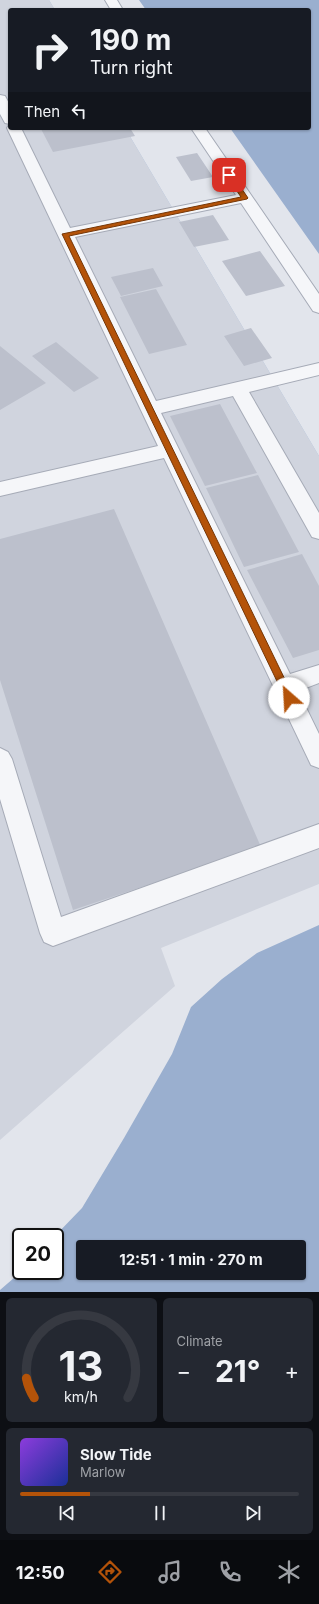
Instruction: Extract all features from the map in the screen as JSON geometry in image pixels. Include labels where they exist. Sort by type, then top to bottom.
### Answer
[{"type":"lane","points":[[0,99],[8,116]]},
{"type":"lane","points":[[15,130],[319,758]]},
{"type":"lane","points":[[199,130],[319,307]]},
{"type":"lane","points":[[65,234],[245,198]]},
{"type":"lane","points":[[150,410],[319,369]]},
{"type":"lane","points":[[238,388],[319,531]]},
{"type":"lane","points":[[0,490],[169,450]]},
{"type":"lane","points":[[283,686],[319,674]]},
{"type":"lane","points":[[0,759],[53,933],[319,836]]},
{"type":"shaded area","points":[[0,0],[139,0],[145,8],[8,8],[8,130],[231,130],[319,254],[319,884],[161,948],[175,986],[0,1140]]},
{"type":"water","points":[[49,0],[319,0],[319,456],[126,130],[311,130],[311,8],[54,8]]},
{"type":"water","points":[[319,925],[319,1292],[0,1292],[0,1290],[12,1280],[64,1280],[64,1228],[63,1228],[82,1208],[124,1138],[172,1054],[191,1007],[222,979],[257,953]]},
{"type":"pier","points":[[49,0],[139,0],[145,8],[54,8]]},
{"type":"pier","points":[[126,130],[231,130],[319,254],[319,456]]},
{"type":"building","points":[[42,130],[131,130],[135,136],[53,152]]},
{"type":"building","points":[[197,153],[213,177],[191,181],[176,157]]},
{"type":"building","points":[[213,215],[229,240],[194,247],[179,222]]},
{"type":"building","points":[[260,251],[285,286],[246,296],[222,261]]},
{"type":"building","points":[[153,268],[163,286],[121,296],[111,277]]},
{"type":"building","points":[[156,289],[187,345],[149,354],[120,297]]},
{"type":"building","points":[[251,328],[272,358],[244,366],[224,336]]},
{"type":"building","points":[[56,342],[99,378],[74,392],[32,356]]},
{"type":"building","points":[[0,346],[46,383],[0,410]]},
{"type":"building","points":[[220,404],[257,473],[205,486],[170,416]]},
{"type":"building","points":[[258,475],[299,552],[244,567],[206,488]]},
{"type":"building","points":[[114,509],[261,847],[73,910],[0,680],[0,539]]},
{"type":"building","points":[[302,554],[319,586],[319,650],[293,658],[247,570]]},
{"type":"route","points":[[229,175],[245,198],[65,234],[289,698]]}]
